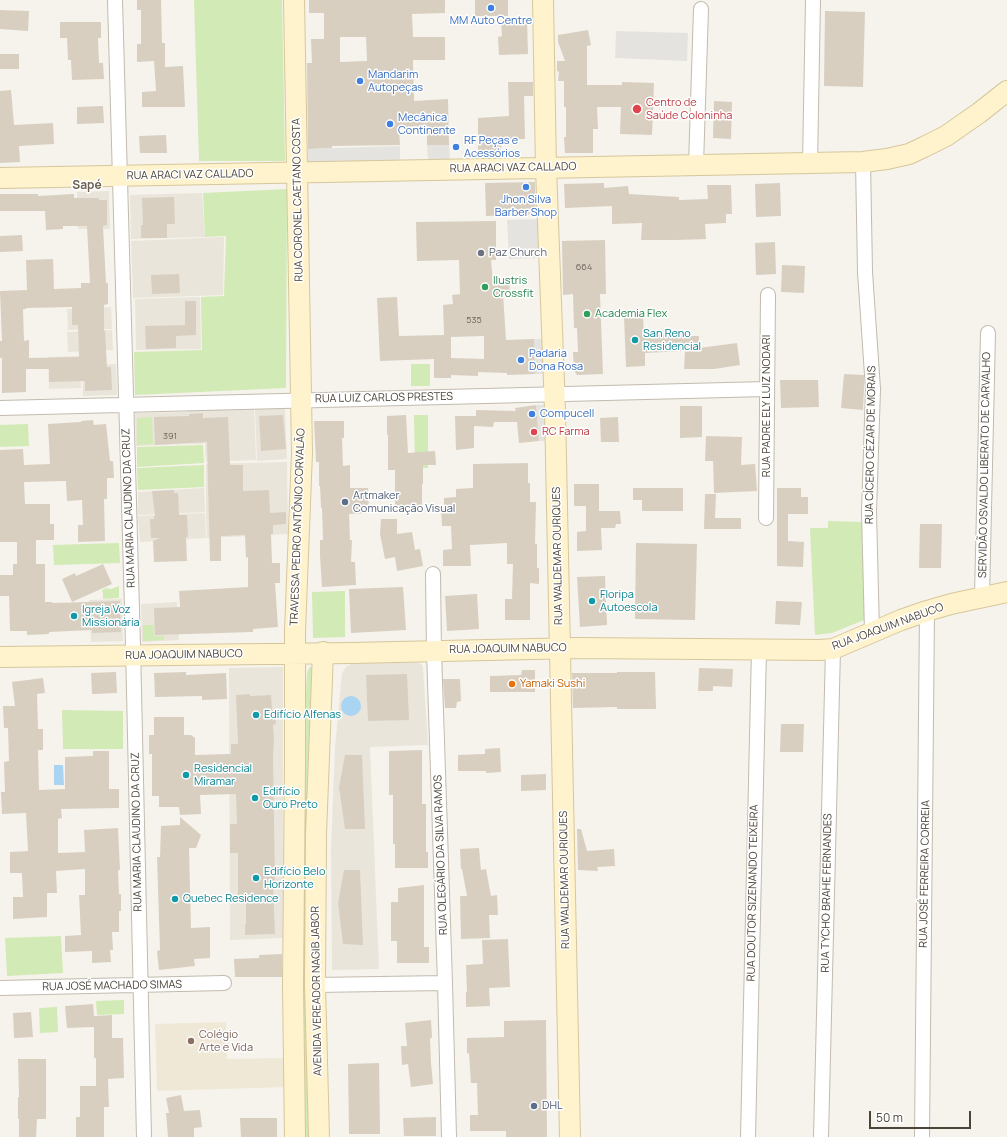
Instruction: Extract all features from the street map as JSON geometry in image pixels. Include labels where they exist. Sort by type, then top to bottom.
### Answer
[{"type":"main road","name":"RUA CORONEL CAETANO COSTA","points":[[294,0],[301,400]]},
{"type":"main road","name":"RUA WALDEMAR OURIQUES","points":[[543,0],[546,168],[554,394],[570,1137]]},
{"type":"main road","name":"RUA ARACI VAZ CALLADO","points":[[0,178],[863,162],[909,154],[924,147],[946,136],[1007,91]]},
{"type":"main road","name":"TRAVESSA PEDRO ANTÔNIO CORVALÃO","points":[[295,653],[302,452],[301,400]]},
{"type":"main road","name":"RUA JOAQUIM NABUCO","points":[[0,657],[560,649],[808,651],[833,649],[901,620],[927,611],[1007,592]]},
{"type":"main road","name":"AVENIDA VEREADOR NAGIB JABOR","points":[[319,1137],[315,985],[316,834],[323,652]]},
{"type":"main road","name":"AVENIDA VEREADOR NAGIB JABOR","points":[[295,653],[293,986],[295,1137]]},
{"type":"main road","points":[[295,764],[318,764]]},
{"type":"main road","points":[[293,986],[315,985]]},
{"type":"street","name":"RUA MARIA CLAUDINO DA CRUZ","points":[[115,0],[133,655],[144,1137]]},
{"type":"street","points":[[810,163],[813,0]]},
{"type":"street","points":[[696,165],[701,9]]},
{"type":"street","name":"RUA CÍCERO CÉZAR DE MORAIS","points":[[863,162],[865,272],[874,389],[869,512],[872,632]]},
{"type":"street","name":"RUA PADRE ELY LUIZ NODARI","points":[[766,518],[768,295]]},
{"type":"street","name":"SERVIDÃO OSVALDO LIBERATO DE CARVALHO","points":[[982,597],[988,333]]},
{"type":"street","name":"RUA LUIZ CARLOS PRESTES","points":[[0,408],[767,389]]},
{"type":"street","name":"RUA OLEGÁRIO DA SILVA RAMOS","points":[[433,574],[449,1137]]},
{"type":"street","name":"RUA JOSÉ FERREIRA CORREIA","points":[[922,1137],[927,611]]},
{"type":"street","name":"RUA TYCHO BRAHE FERNANDES","points":[[821,1137],[833,649]]},
{"type":"street","name":"RUA DOUTOR SIZENANDO TEIXEIRA","points":[[748,1137],[758,650]]},
{"type":"street","name":"RUA JOSÉ MACHADO SIMAS","points":[[0,988],[224,983]]},
{"type":"street","points":[[315,985],[445,983]]},
{"type":"shaded area","points":[[616,31],[688,33],[687,61],[615,58]]},
{"type":"shaded area","points":[[427,145],[449,145],[450,161],[428,161]]},
{"type":"shaded area","points":[[400,146],[400,161],[308,164],[308,149]]},
{"type":"shaded area","points":[[109,191],[110,229],[78,229],[77,192]]},
{"type":"shaded area","points":[[202,193],[205,237],[131,239],[130,195]]},
{"type":"shaded area","points":[[541,219],[542,258],[509,259],[507,220]]},
{"type":"shaded area","points":[[224,237],[223,295],[133,298],[131,241]]},
{"type":"shaded area","points":[[200,297],[201,349],[136,350],[135,299]]},
{"type":"shaded area","points":[[111,307],[112,329],[68,330],[67,309]]},
{"type":"shaded area","points":[[112,330],[113,350],[68,352],[67,332]]},
{"type":"shaded area","points":[[534,339],[542,339],[543,374],[535,374]]},
{"type":"shaded area","points":[[80,356],[81,388],[49,389],[48,357]]},
{"type":"shaded area","points":[[116,364],[117,395],[83,396],[82,365]]},
{"type":"shaded area","points":[[536,405],[545,405],[546,441],[539,441]]},
{"type":"shaded area","points":[[285,407],[287,459],[257,461],[255,409]]},
{"type":"shaded area","points":[[254,408],[256,460],[206,462],[203,411],[204,444],[189,444],[187,411]]},
{"type":"shaded area","points":[[187,412],[188,444],[136,446],[135,413]]},
{"type":"shaded area","points":[[287,462],[288,534],[207,538],[206,464]]},
{"type":"shaded area","points":[[204,488],[205,512],[138,515],[138,492]]},
{"type":"shaded area","points":[[205,513],[206,538],[140,542],[138,516]]},
{"type":"shaded area","points":[[122,599],[123,641],[91,642],[89,600]]},
{"type":"shaded area","points":[[177,602],[179,640],[142,642],[141,604]]},
{"type":"shaded area","points":[[353,663],[421,664],[423,667],[428,745],[370,747],[379,969],[332,970],[331,849],[335,747],[342,673],[346,667]]},
{"type":"shaded area","points":[[283,667],[283,938],[230,940],[229,668]]},
{"type":"shaded area","name":"Colégio Arte e Vida","points":[[226,1022],[227,1059],[287,1058],[288,1087],[157,1091],[155,1024]]},
{"type":"green space","points":[[194,0],[282,0],[285,161],[199,161]]},
{"type":"green space","points":[[287,189],[286,388],[135,395],[134,352],[202,350],[201,297],[224,296],[226,236],[205,237],[203,193]]},
{"type":"green space","points":[[411,364],[430,364],[430,386],[411,386]]},
{"type":"green space","points":[[414,415],[428,415],[428,468],[415,468]]},
{"type":"green space","points":[[152,417],[153,444],[137,445],[137,418]]},
{"type":"green space","points":[[28,424],[29,446],[0,447],[0,425]]},
{"type":"green space","points":[[203,445],[204,463],[137,467],[137,447]]},
{"type":"green space","points":[[204,465],[204,487],[138,490],[137,468]]},
{"type":"green space","points":[[828,521],[864,522],[869,618],[832,633],[815,635],[810,528],[828,528]]},
{"type":"green space","points":[[119,543],[120,563],[54,565],[53,545]]},
{"type":"green space","points":[[119,586],[119,598],[103,599],[102,590]]},
{"type":"green space","points":[[345,591],[345,637],[313,638],[312,592]]},
{"type":"green space","points":[[143,625],[154,625],[154,636],[164,636],[164,640],[143,641]]},
{"type":"green space","points":[[310,667],[316,668],[314,1137],[302,1137],[302,765],[307,672]]},
{"type":"green space","points":[[62,710],[123,711],[123,749],[63,749]]},
{"type":"green space","points":[[61,936],[63,973],[7,976],[5,938]]},
{"type":"green space","points":[[124,1000],[124,1014],[97,1015],[96,1001]]},
{"type":"green space","points":[[57,1007],[58,1032],[40,1033],[39,1008]]},
{"type":"water","points":[[351,696],[358,699],[361,706],[358,713],[351,716],[344,713],[341,706],[344,699]]},
{"type":"water","points":[[54,765],[63,765],[64,785],[54,785]]},
{"type":"building","points":[[137,0],[161,0],[162,43],[165,43],[165,67],[183,66],[185,107],[142,107],[142,92],[156,91],[154,61],[137,62],[137,44],[141,44],[141,10],[137,10]]},
{"type":"building","points":[[309,0],[445,0],[445,13],[412,14],[413,37],[445,37],[445,60],[413,60],[414,101],[448,99],[449,145],[427,145],[427,126],[399,127],[400,145],[332,146],[332,148],[308,149],[307,63],[312,63],[311,39],[324,39],[324,13],[309,13]],"holes":[[[340,37],[366,37],[367,61],[340,62]]]},
{"type":"building","name":"MM Auto Centre","points":[[475,0],[508,0],[508,16],[475,16]]},
{"type":"building","points":[[0,10],[29,11],[28,31],[0,29]]},
{"type":"building","points":[[825,11],[865,12],[863,87],[824,86]]},
{"type":"building","points":[[527,21],[528,54],[499,55],[498,37],[502,36],[501,22]]},
{"type":"building","points":[[60,22],[101,22],[101,38],[98,38],[99,63],[103,63],[104,79],[72,80],[71,60],[68,60],[67,38],[60,38]]},
{"type":"building","points":[[588,30],[591,45],[587,46],[587,85],[622,85],[622,82],[654,83],[652,135],[620,134],[621,107],[597,107],[598,129],[593,129],[593,153],[565,153],[564,137],[566,137],[566,107],[564,107],[564,81],[558,81],[559,72],[557,71],[557,61],[565,61],[558,42],[558,35]]},
{"type":"building","points":[[0,54],[19,54],[19,69],[0,69]]},
{"type":"building","points":[[508,82],[533,82],[533,96],[524,96],[525,139],[503,139],[500,153],[478,152],[478,118],[509,116]]},
{"type":"building","points":[[11,90],[14,125],[53,123],[54,144],[19,146],[20,162],[0,163],[0,91]]},
{"type":"building","points":[[714,101],[732,102],[731,139],[713,138]]},
{"type":"building","points":[[103,106],[104,123],[77,124],[77,107]]},
{"type":"building","points":[[166,135],[167,153],[140,153],[139,136]]},
{"type":"building","points":[[535,182],[536,214],[486,216],[485,183]]},
{"type":"building","points":[[604,183],[604,188],[628,186],[629,194],[679,197],[679,200],[708,199],[707,185],[731,185],[732,214],[726,214],[726,223],[705,224],[706,239],[641,240],[642,223],[612,224],[612,206],[565,208],[564,184]]},
{"type":"building","points":[[780,183],[781,216],[756,217],[755,184]]},
{"type":"building","points":[[0,194],[38,194],[38,196],[74,194],[74,198],[99,198],[99,200],[107,200],[107,225],[103,226],[106,283],[108,283],[108,304],[104,305],[104,331],[107,367],[111,367],[112,390],[85,391],[85,381],[49,382],[49,369],[26,369],[26,392],[2,393],[2,358],[0,358],[0,341],[2,341],[0,291],[27,290],[26,260],[53,259],[54,289],[81,288],[81,283],[90,283],[87,226],[63,226],[63,229],[46,230],[45,211],[0,211]],"holes":[[[72,307],[72,325],[78,325],[79,357],[29,358],[29,340],[24,341],[23,309]]]},
{"type":"building","points":[[174,197],[175,224],[167,224],[167,238],[141,238],[141,225],[143,225],[142,198]]},
{"type":"building","points":[[496,221],[496,260],[491,260],[493,283],[509,282],[510,292],[503,293],[506,340],[534,339],[535,374],[507,375],[507,373],[478,372],[478,376],[451,375],[451,378],[434,378],[434,359],[380,361],[377,298],[397,297],[399,336],[444,335],[443,305],[453,304],[452,295],[460,294],[459,260],[417,261],[416,222]],"holes":[[[484,336],[484,359],[451,358],[451,337]]]},
{"type":"building","points":[[22,235],[23,251],[0,252],[0,236]]},
{"type":"building","points":[[605,240],[606,294],[600,294],[603,374],[577,375],[574,371],[573,352],[578,352],[577,328],[574,328],[573,294],[563,295],[562,241]]},
{"type":"building","points":[[775,242],[776,274],[756,275],[755,243]]},
{"type":"building","points":[[782,265],[805,266],[804,293],[781,292]]},
{"type":"building","points":[[179,274],[180,293],[152,294],[151,275]]},
{"type":"building","points":[[185,301],[196,301],[196,335],[176,336],[176,348],[146,349],[145,326],[185,325]]},
{"type":"building","points":[[624,317],[643,317],[644,335],[682,333],[682,336],[699,336],[699,348],[737,343],[740,365],[714,369],[684,369],[685,351],[645,353],[645,366],[626,367]]},
{"type":"building","points":[[844,374],[864,375],[863,410],[841,408]]},
{"type":"building","points":[[780,380],[818,380],[819,407],[781,408]]},
{"type":"building","points":[[536,405],[539,441],[519,443],[517,422],[494,422],[493,427],[474,426],[474,448],[456,450],[455,416],[476,416],[476,410],[516,411],[515,408]]},
{"type":"building","points":[[680,406],[702,406],[702,437],[680,438]]},
{"type":"building","points":[[203,413],[203,418],[228,417],[230,465],[243,465],[243,491],[269,490],[270,513],[286,512],[286,524],[273,525],[273,534],[271,534],[272,563],[280,563],[280,583],[275,583],[278,627],[253,629],[253,632],[155,635],[154,608],[180,607],[179,591],[248,587],[248,557],[246,558],[245,535],[221,536],[221,561],[210,561],[207,442],[155,445],[154,417],[189,416],[189,414]]},
{"type":"building","points":[[283,415],[286,449],[261,451],[259,416]]},
{"type":"building","points":[[406,415],[408,453],[435,451],[436,465],[423,465],[422,506],[395,507],[395,470],[388,470],[387,416]]},
{"type":"building","points":[[618,417],[619,442],[601,442],[600,418]]},
{"type":"building","points":[[93,420],[94,425],[106,424],[110,461],[113,461],[114,478],[107,478],[107,499],[104,499],[105,541],[78,542],[78,525],[83,525],[82,500],[67,501],[66,481],[24,482],[25,504],[50,504],[50,524],[54,524],[54,540],[36,540],[36,564],[45,564],[45,602],[120,601],[121,632],[92,633],[92,630],[49,632],[49,634],[27,635],[27,631],[10,631],[9,596],[0,596],[0,575],[13,575],[13,564],[17,564],[17,542],[0,542],[0,450],[23,449],[24,465],[50,464],[48,424]]},
{"type":"building","points":[[314,421],[344,421],[344,438],[342,438],[343,466],[350,465],[350,488],[368,488],[369,513],[349,514],[350,540],[352,540],[351,562],[355,562],[356,585],[322,587],[320,540],[323,540],[322,508],[319,486],[319,462],[316,462]]},
{"type":"building","points":[[706,436],[742,437],[741,465],[755,464],[757,491],[714,493],[713,461],[705,461]]},
{"type":"building","points":[[528,463],[530,502],[536,502],[535,544],[537,544],[539,584],[530,583],[530,620],[505,620],[505,599],[512,599],[513,564],[507,564],[507,543],[470,545],[471,566],[443,566],[443,550],[452,549],[451,526],[442,526],[441,509],[444,508],[444,498],[456,497],[456,489],[473,488],[473,464]]},
{"type":"building","points":[[574,484],[599,484],[599,511],[620,511],[621,524],[616,524],[615,528],[601,528],[602,550],[577,551],[577,532],[586,531],[586,506],[574,506]]},
{"type":"building","points":[[633,488],[683,488],[683,511],[642,511],[642,500],[633,500]]},
{"type":"building","points":[[777,488],[801,488],[801,497],[808,497],[808,514],[788,514],[788,541],[804,542],[803,567],[777,566]]},
{"type":"building","points":[[174,490],[174,493],[178,493],[179,515],[187,515],[187,561],[154,562],[153,541],[160,538],[151,538],[150,519],[154,519],[155,516],[152,491]]},
{"type":"building","points":[[705,494],[716,494],[715,518],[741,518],[741,529],[704,529]]},
{"type":"building","points":[[381,519],[397,519],[397,534],[412,532],[415,550],[420,549],[423,566],[397,571],[395,557],[385,559],[380,534]]},
{"type":"building","points":[[920,524],[942,524],[941,568],[919,568]]},
{"type":"building","points":[[636,543],[697,544],[695,620],[635,619]]},
{"type":"building","points":[[103,564],[112,584],[72,602],[62,579],[75,573],[76,576]]},
{"type":"building","name":"Floripa Autoescola","points":[[605,576],[607,625],[580,627],[577,577]]},
{"type":"building","points":[[403,587],[406,630],[351,633],[349,589]]},
{"type":"building","points":[[477,594],[479,629],[447,631],[445,596]]},
{"type":"building","points":[[776,601],[802,602],[800,625],[775,624]]},
{"type":"building","points":[[699,668],[733,669],[732,687],[713,686],[713,691],[698,691]]},
{"type":"building","name":"Yamaki Sushi","points":[[522,670],[535,670],[535,692],[490,692],[490,676],[521,675]]},
{"type":"building","points":[[116,672],[117,693],[92,694],[91,673]]},
{"type":"building","points":[[186,672],[186,675],[226,673],[227,699],[202,700],[202,696],[155,697],[154,673]]},
{"type":"building","points":[[655,672],[656,709],[617,709],[617,707],[573,708],[572,673]]},
{"type":"building","points":[[407,674],[409,720],[368,721],[366,675]]},
{"type":"building","points":[[43,678],[45,693],[37,694],[38,729],[43,729],[43,750],[38,750],[39,790],[65,789],[65,757],[93,756],[93,751],[109,751],[109,789],[119,789],[119,808],[61,809],[62,818],[58,819],[58,853],[85,852],[84,830],[118,828],[120,870],[118,870],[119,894],[121,894],[121,911],[119,911],[119,932],[112,932],[113,950],[110,950],[111,962],[92,963],[92,951],[65,952],[65,936],[81,935],[79,895],[85,895],[85,869],[56,871],[57,893],[47,893],[47,917],[13,919],[13,897],[23,897],[22,873],[10,873],[10,852],[28,851],[26,813],[2,814],[1,792],[5,792],[4,762],[9,761],[8,728],[4,728],[3,706],[15,706],[12,682]]},
{"type":"building","points":[[443,679],[460,679],[461,701],[457,702],[456,708],[445,708]]},
{"type":"building","points":[[250,694],[250,696],[271,695],[272,710],[275,710],[276,724],[273,725],[273,756],[275,887],[273,887],[275,934],[245,935],[246,902],[238,902],[238,853],[230,853],[230,824],[237,824],[236,794],[200,795],[201,814],[180,815],[179,807],[159,807],[159,796],[152,796],[152,754],[149,754],[149,735],[154,735],[154,717],[184,717],[184,735],[191,735],[195,738],[195,755],[231,754],[231,744],[238,744],[236,695]]},
{"type":"building","points":[[781,724],[804,724],[803,752],[780,752]]},
{"type":"building","points":[[500,748],[501,772],[486,773],[486,771],[458,771],[458,755],[485,754],[485,749]]},
{"type":"building","points":[[422,750],[422,804],[426,804],[426,852],[428,852],[428,868],[395,868],[395,844],[393,844],[393,795],[389,795],[389,751]]},
{"type":"building","points":[[345,755],[362,755],[365,829],[345,829],[339,787]]},
{"type":"building","points":[[546,774],[546,790],[521,791],[521,775]]},
{"type":"building","points":[[180,817],[201,835],[196,848],[189,848],[191,928],[210,927],[210,958],[194,959],[195,966],[159,970],[157,951],[160,950],[157,857],[160,857],[161,826],[180,825]]},
{"type":"building","points":[[577,829],[581,829],[587,851],[614,849],[615,866],[597,867],[598,871],[578,870]]},
{"type":"building","points":[[479,848],[481,870],[486,869],[491,896],[497,895],[498,915],[489,915],[490,938],[461,939],[460,896],[467,896],[461,869],[460,849]]},
{"type":"building","points":[[344,870],[360,870],[363,945],[343,944],[338,903]]},
{"type":"building","points":[[424,885],[424,947],[429,947],[429,963],[397,963],[397,941],[391,941],[391,902],[398,902],[398,888]]},
{"type":"building","points":[[508,939],[510,987],[489,988],[490,1006],[466,1007],[466,965],[483,964],[482,940]]},
{"type":"building","points":[[282,954],[282,977],[235,977],[234,959],[259,958],[259,955]]},
{"type":"building","points":[[93,1004],[94,1016],[112,1015],[112,1038],[123,1038],[124,1078],[108,1079],[109,1107],[104,1107],[104,1137],[76,1137],[76,1117],[80,1117],[80,1086],[96,1086],[94,1027],[67,1028],[65,1006]]},
{"type":"building","points":[[31,1012],[33,1037],[14,1038],[13,1013]]},
{"type":"building","points":[[431,1020],[432,1038],[430,1038],[433,1084],[411,1087],[408,1064],[402,1065],[401,1046],[407,1046],[405,1023]]},
{"type":"building","points":[[546,1020],[547,1137],[506,1137],[506,1131],[470,1131],[470,1115],[478,1115],[477,1083],[471,1083],[469,1053],[467,1054],[467,1038],[504,1037],[504,1021]]},
{"type":"building","points":[[18,1059],[46,1059],[46,1119],[37,1119],[36,1137],[19,1137]]},
{"type":"building","points":[[379,1063],[380,1134],[349,1134],[348,1064]]},
{"type":"building","points":[[181,1095],[184,1111],[200,1110],[202,1127],[194,1128],[194,1137],[168,1137],[166,1113],[169,1113],[166,1098]]},
{"type":"building","points":[[436,1117],[436,1136],[404,1136],[403,1118]]},
{"type":"building","points":[[240,1118],[277,1118],[277,1137],[241,1137]]},
{"type":"place","name":"MM Auto Centre","points":[[491,8]]},
{"type":"place","name":"Mandarim Autopeças","points":[[360,81]]},
{"type":"place","name":"Centro de Saúde Coloninha","points":[[637,109]]},
{"type":"place","name":"Mecânica Continente","points":[[390,124]]},
{"type":"place","name":"RF Peças e Acessórios","points":[[456,147]]},
{"type":"place","name":"Jhon Silva Barber Shop","points":[[526,187]]},
{"type":"place","name":"Paz Church","points":[[481,253]]},
{"type":"place","name":"Ilustris Crossfit","points":[[485,287]]},
{"type":"place","name":"Academia Flex","points":[[587,314]]},
{"type":"place","name":"San Reno Residencial","points":[[635,340]]},
{"type":"place","name":"Padaria Dona Rosa","points":[[521,360]]},
{"type":"place","name":"Compucell","points":[[532,414]]},
{"type":"place","name":"RC Farma","points":[[534,432]]},
{"type":"place","name":"Artmaker Comunicação Visual","points":[[345,502]]},
{"type":"place","name":"Floripa Autoescola","points":[[592,601]]},
{"type":"place","name":"Igreja Voz Missionária","points":[[74,616]]},
{"type":"place","name":"Yamaki Sushi","points":[[512,684]]},
{"type":"place","name":"Edifício Alfenas","points":[[256,715]]},
{"type":"place","name":"Residencial Miramar","points":[[186,775]]},
{"type":"place","name":"Edifício Ouro Preto","points":[[255,798]]},
{"type":"place","name":"Edifício Belo Horizonte","points":[[256,878]]},
{"type":"place","name":"Quebec Residence","points":[[175,899]]},
{"type":"place","name":"Colégio Arte e Vida","points":[[191,1041]]},
{"type":"place","name":"DHL","points":[[534,1106]]},
{"type":"district","name":"Sapé","points":[[87,186]]}]
